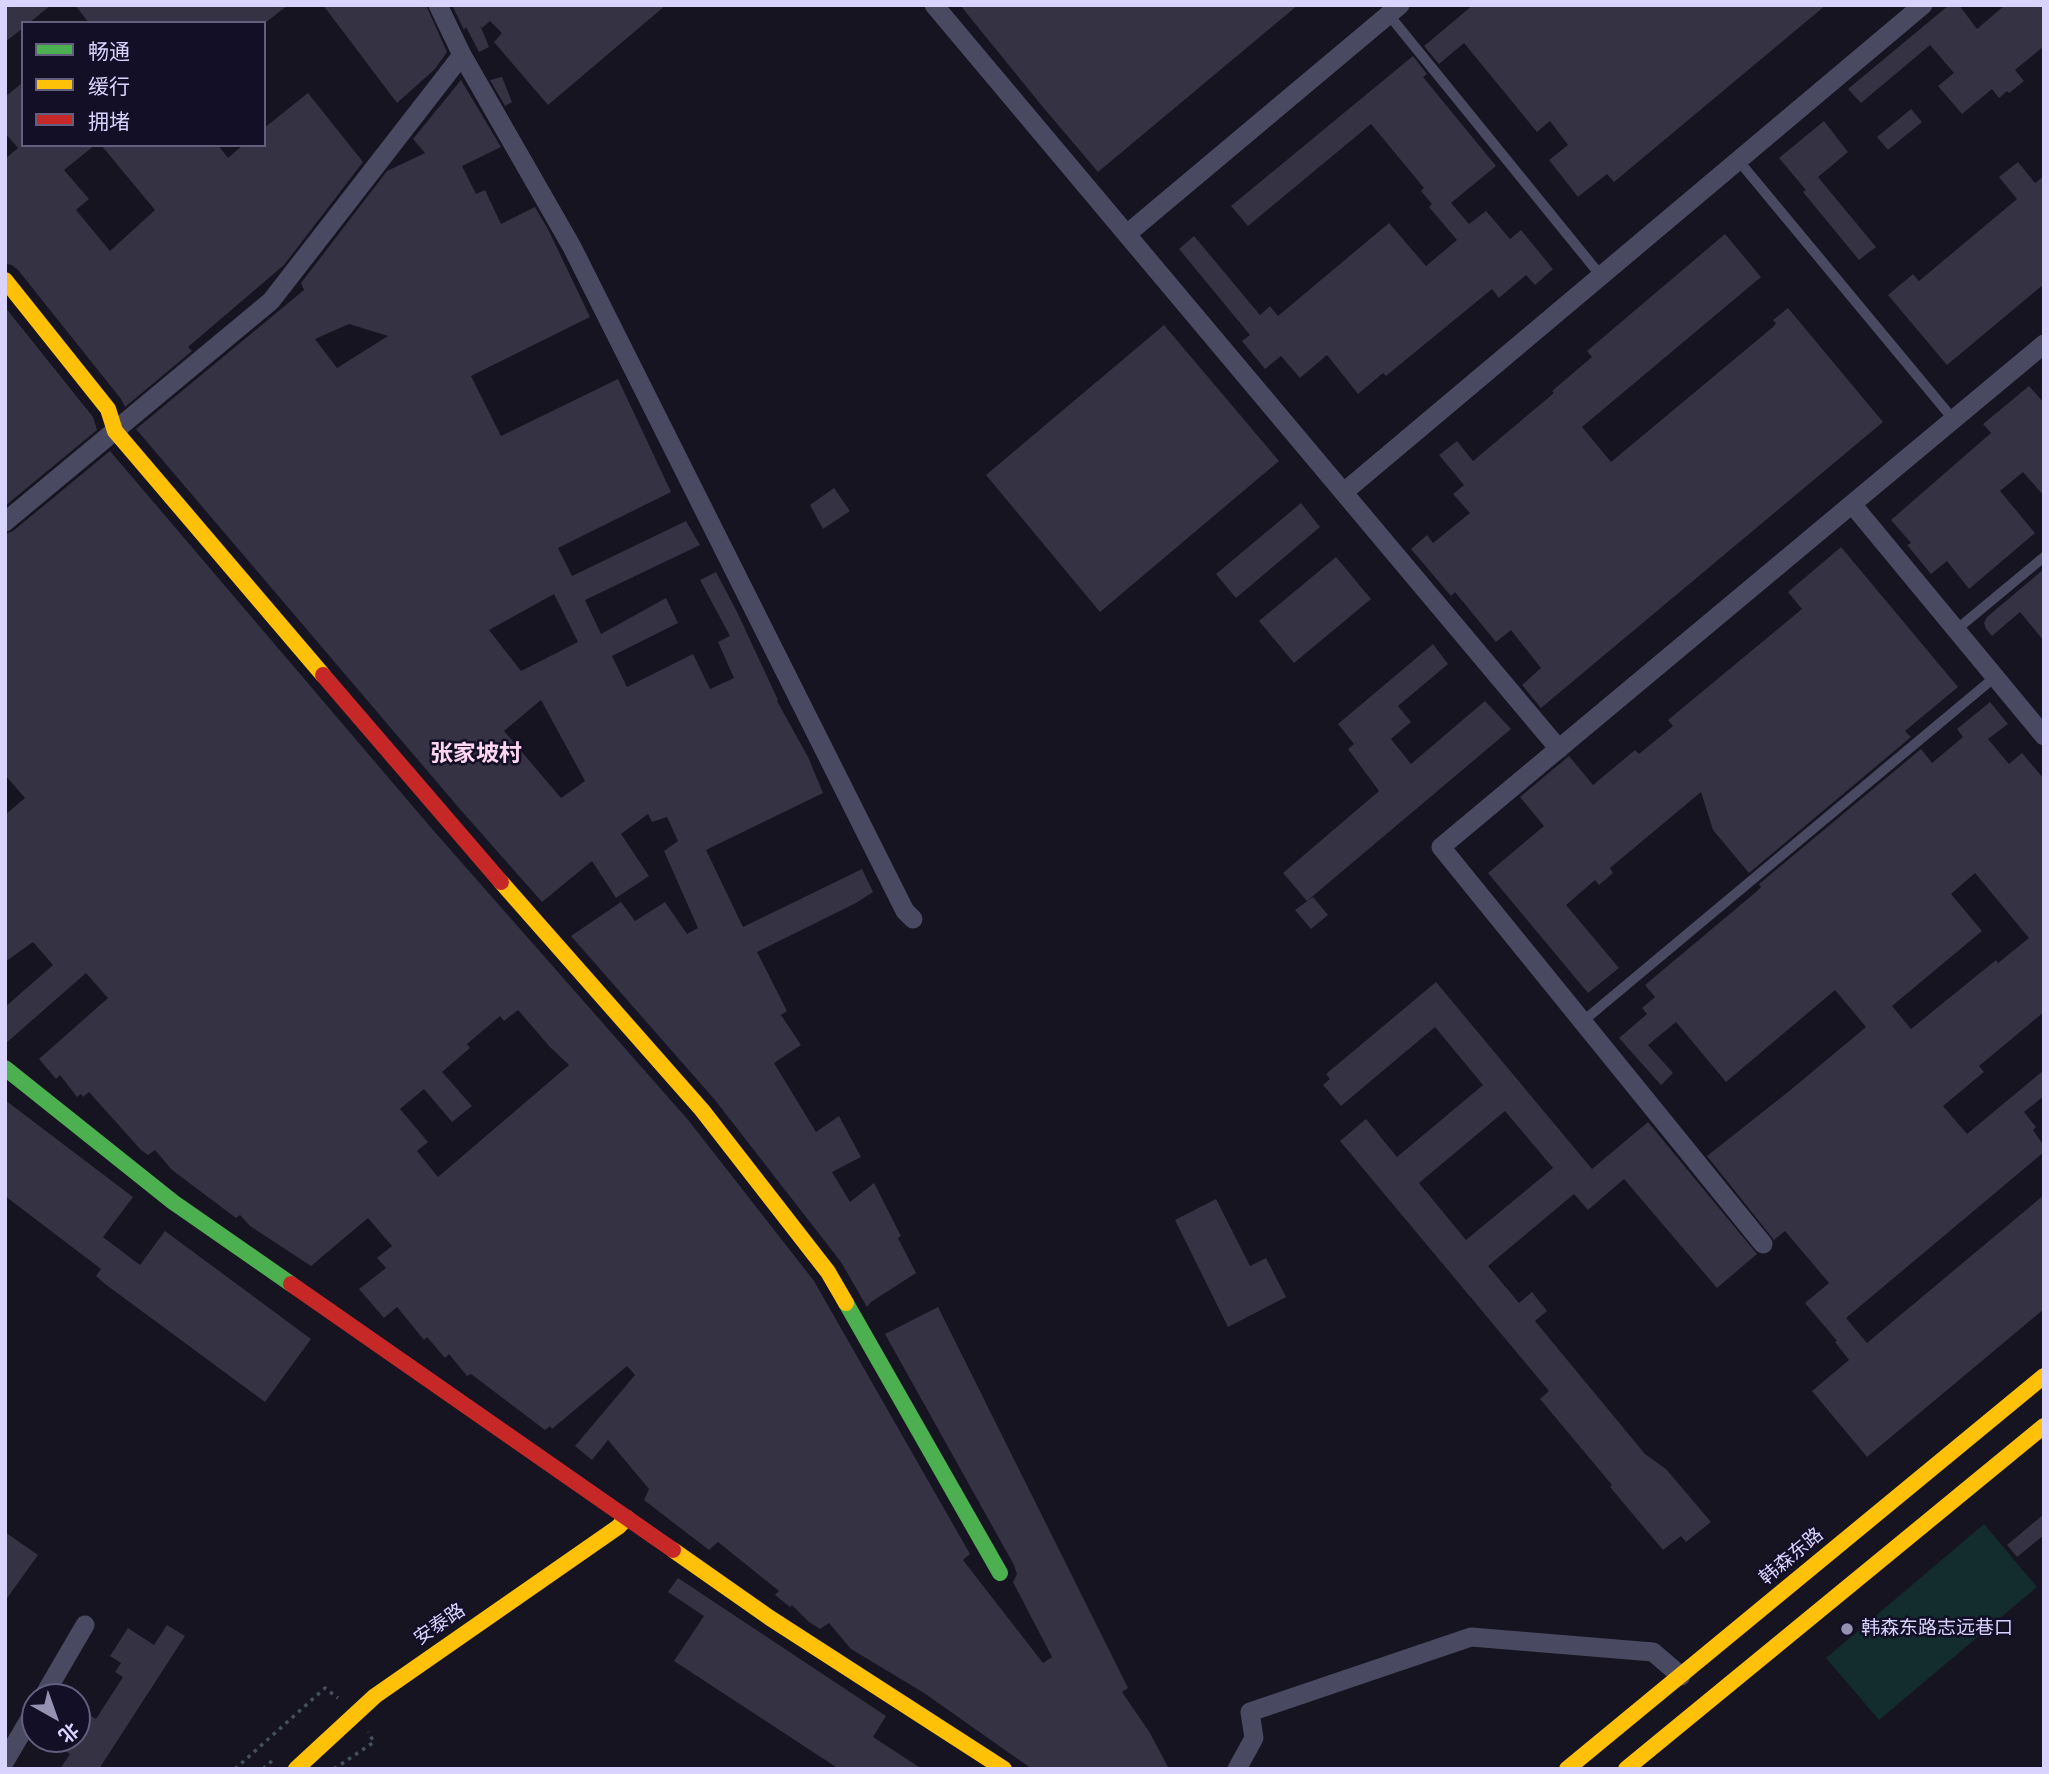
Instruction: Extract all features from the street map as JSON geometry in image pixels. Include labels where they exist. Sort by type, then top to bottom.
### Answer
[{"type":"street","points":[[438,5],[462,55],[572,247],[905,911],[913,919]]},
{"type":"street","points":[[934,5],[1559,748]]},
{"type":"street","points":[[1344,492],[1923,5]]},
{"type":"street","points":[[1127,234],[1394,10]]},
{"type":"street","points":[[5,523],[271,301],[462,55]]},
{"type":"street","points":[[5,280],[108,409],[116,431],[446,819],[702,1110],[828,1272],[1000,1573]]},
{"type":"street","points":[[1763,1244],[1441,847],[2044,344]]},
{"type":"street","points":[[1852,504],[2044,736]]},
{"type":"street","points":[[5,1068],[173,1202],[623,1523],[1004,1769]]},
{"type":"street","name":"韩森东路","points":[[1567,1769],[2044,1376]]},
{"type":"street","points":[[1626,1769],[2044,1426]]},
{"type":"street","name":"安泰路","points":[[296,1769],[376,1696],[623,1523]]},
{"type":"street","points":[[51,1683],[85,1625]]},
{"type":"street","points":[[1237,1769],[1254,1738],[1250,1712],[1471,1637],[1653,1652],[1681,1676]]},
{"type":"street","points":[[5,1761],[21,1734]]},
{"type":"lane","points":[[1394,10],[1601,276]]},
{"type":"lane","points":[[1738,160],[1953,419]]},
{"type":"lane","points":[[1956,630],[2044,557]]},
{"type":"lane","points":[[1583,1022],[1995,677]]},
{"type":"path","points":[[235,1769],[325,1688],[358,1712]]},
{"type":"green space","points":[[1984,1524],[2037,1587],[1879,1720],[1826,1658]]},
{"type":"building","points":[[5,5],[51,5],[31,21],[21,21],[21,30],[5,42]]},
{"type":"building","points":[[75,5],[288,5],[266,22],[87,21]]},
{"type":"building","points":[[323,5],[426,5],[447,52],[435,69],[397,103]]},
{"type":"building","points":[[452,5],[666,5],[548,105],[494,42],[502,33],[490,21],[482,28],[480,25],[489,47],[479,52]]},
{"type":"building","points":[[960,5],[1298,5],[1098,172]]},
{"type":"building","points":[[1473,5],[1826,5],[1614,182],[1607,174],[1578,197],[1549,160],[1568,145],[1550,121],[1537,132],[1464,43],[1439,64],[1424,46]]},
{"type":"building","points":[[1949,5],[1959,5],[1977,29],[2005,5],[2044,5],[2044,46],[2015,70],[2024,81],[1999,98],[1992,89],[1962,114],[1938,86],[1954,73],[1930,45],[1861,103],[1848,89]]},
{"type":"building","points":[[1413,56],[1427,74],[1423,77],[1496,166],[1451,203],[1469,224],[1486,211],[1510,239],[1521,230],[1553,269],[1535,285],[1526,275],[1499,298],[1492,289],[1386,376],[1383,373],[1358,394],[1327,355],[1300,378],[1281,356],[1265,369],[1242,341],[1250,335],[1179,249],[1194,236],[1260,315],[1270,306],[1278,316],[1389,223],[1426,266],[1457,240],[1429,207],[1432,204],[1421,191],[1424,188],[1371,124],[1248,226],[1231,206]]},
{"type":"building","points":[[502,77],[512,102],[505,106],[490,80]]},
{"type":"building","points":[[461,80],[501,147],[462,166],[476,194],[485,190],[501,224],[535,207],[590,317],[471,376],[501,436],[618,379],[671,492],[558,548],[572,576],[686,521],[700,545],[585,600],[601,634],[666,598],[678,623],[612,656],[627,687],[693,654],[710,689],[734,678],[718,642],[730,636],[700,580],[716,572],[777,701],[808,757],[823,793],[706,850],[743,927],[862,869],[873,892],[757,952],[787,1011],[781,1015],[801,1045],[774,1063],[816,1132],[839,1116],[861,1157],[832,1172],[850,1202],[874,1183],[916,1273],[867,1307],[841,1262],[715,1100],[571,936],[621,902],[635,921],[665,902],[687,934],[698,928],[664,851],[678,841],[667,817],[652,822],[648,814],[621,834],[649,876],[616,898],[592,861],[542,902],[136,429],[304,290],[301,283],[387,171],[425,153],[413,139]],"holes":[[[349,324],[388,336],[337,368],[315,339]],[[554,594],[578,642],[521,671],[489,630]],[[541,700],[585,781],[561,798],[504,731]]]},
{"type":"building","points":[[21,84],[21,147],[93,147],[64,170],[89,199],[76,210],[110,251],[155,210],[103,147],[220,147],[228,158],[241,147],[266,147],[266,126],[308,93],[363,162],[284,265],[188,347],[192,351],[125,407],[18,270],[5,264],[5,159],[18,148],[5,133],[5,97]]},
{"type":"building","points":[[1911,109],[1922,122],[1888,150],[1877,137]]},
{"type":"building","points":[[1824,121],[1848,152],[1818,177],[1876,247],[1859,260],[1779,158]]},
{"type":"building","points":[[2018,162],[2035,183],[2044,176],[2044,284],[1947,365],[1888,295],[1913,274],[1919,281],[2017,199],[1999,177]]},
{"type":"building","points":[[1725,234],[1761,277],[1582,427],[1611,462],[1773,327],[1776,323],[1773,320],[1788,308],[1883,422],[1541,708],[1522,685],[1541,668],[1511,630],[1496,642],[1455,592],[1451,596],[1411,549],[1427,535],[1433,543],[1470,513],[1453,494],[1464,485],[1439,455],[1457,441],[1473,461],[1554,393],[1552,391],[1592,357],[1587,351]]},
{"type":"building","points":[[5,307],[93,417],[97,430],[5,506]]},
{"type":"building","points":[[1164,325],[1279,461],[1100,612],[986,475]]},
{"type":"building","points":[[2029,386],[2044,403],[2044,496],[2023,472],[2000,491],[2035,533],[1969,589],[1947,561],[1931,574],[1907,545],[1911,543],[1891,520],[1991,433],[1983,424]]},
{"type":"building","points":[[110,451],[433,830],[689,1121],[814,1281],[970,1554],[963,1560],[1043,1663],[1052,1657],[1013,1582],[1017,1574],[1014,1565],[885,1334],[938,1307],[1128,1688],[1122,1692],[1150,1733],[1169,1769],[1032,1769],[924,1693],[851,1649],[829,1623],[820,1629],[809,1622],[792,1605],[790,1607],[775,1595],[779,1591],[718,1542],[709,1550],[644,1500],[649,1489],[608,1440],[592,1460],[575,1446],[635,1375],[627,1366],[552,1429],[550,1426],[545,1430],[471,1374],[467,1376],[449,1354],[445,1358],[427,1337],[424,1340],[397,1307],[384,1318],[359,1289],[386,1268],[377,1258],[392,1246],[368,1218],[311,1266],[250,1226],[240,1215],[236,1218],[172,1170],[155,1150],[148,1155],[141,1150],[89,1092],[83,1097],[81,1094],[77,1097],[60,1075],[56,1079],[39,1059],[108,998],[86,973],[5,1044],[5,1007],[53,965],[33,942],[5,962],[5,815],[25,798],[5,775],[5,534],[13,531]],"holes":[[[518,1010],[569,1065],[438,1177],[417,1151],[428,1142],[400,1109],[424,1089],[452,1122],[472,1106],[442,1072],[470,1048],[467,1044],[500,1016],[504,1021]]]},
{"type":"building","points":[[834,488],[850,511],[823,529],[810,505]]},
{"type":"building","points":[[1301,503],[1320,527],[1236,598],[1216,574]]},
{"type":"building","points":[[1841,547],[1958,687],[1905,731],[1911,737],[1749,873],[1713,830],[1701,792],[1610,868],[1613,873],[1599,885],[1595,880],[1566,905],[1619,968],[1588,993],[1488,873],[1544,826],[1520,797],[1569,756],[1593,785],[1635,750],[1639,754],[1673,726],[1668,720],[1802,609],[1788,592]]},
{"type":"building","points":[[1336,557],[1371,599],[1294,663],[1259,621]]},
{"type":"building","points":[[2044,569],[2044,641],[2020,612],[1992,636],[1984,623],[1987,617]]},
{"type":"building","points":[[1433,644],[1448,664],[1398,706],[1411,722],[1391,739],[1411,764],[1485,701],[1511,729],[1307,901],[1283,873],[1379,791],[1348,749],[1354,744],[1338,724]]},
{"type":"building","points":[[1990,702],[2008,724],[1988,739],[2009,764],[2022,753],[2044,779],[2044,1012],[1979,1066],[1984,1072],[1943,1106],[1967,1134],[2044,1070],[2044,1096],[2024,1112],[2036,1127],[2033,1130],[2044,1146],[2044,1152],[1846,1318],[1867,1343],[2044,1195],[2044,1309],[1867,1457],[1812,1391],[1849,1360],[1835,1342],[1837,1341],[1805,1303],[1829,1283],[1785,1231],[1774,1240],[1707,1156],[1866,1027],[1835,990],[1726,1082],[1676,1022],[1648,1045],[1673,1073],[1661,1085],[1619,1038],[1647,1014],[1642,1008],[1655,997],[1645,985],[1756,892],[1761,887],[1759,884],[1921,749],[1932,763],[1963,737],[1957,729]],"holes":[[[1975,873],[2029,938],[1998,963],[1996,960],[1911,1029],[1892,1006],[1982,931],[1951,894]]]},
{"type":"building","points":[[1313,897],[1328,915],[1311,929],[1295,910]]},
{"type":"building","points":[[1436,982],[1592,1169],[1648,1122],[1757,1254],[1717,1288],[1624,1179],[1588,1210],[1574,1194],[1488,1266],[1519,1303],[1532,1292],[1547,1311],[1535,1321],[1645,1454],[1666,1469],[1711,1522],[1686,1542],[1681,1536],[1663,1550],[1540,1399],[1549,1391],[1340,1141],[1366,1119],[1397,1157],[1483,1085],[1435,1027],[1341,1106],[1323,1085],[1330,1079],[1326,1074]],"holes":[[[1505,1111],[1553,1168],[1466,1240],[1419,1183]]]},
{"type":"building","points":[[5,1100],[133,1197],[103,1237],[140,1265],[165,1231],[311,1339],[265,1402],[105,1284],[96,1276],[101,1269],[5,1196]]},
{"type":"building","points":[[1216,1199],[1250,1266],[1266,1258],[1286,1297],[1228,1327],[1175,1220]]},
{"type":"building","points":[[2044,1514],[2044,1535],[2017,1557],[2007,1545]]},
{"type":"building","points":[[5,1532],[38,1555],[5,1601]]},
{"type":"building","points":[[678,1578],[886,1716],[873,1737],[922,1769],[839,1769],[674,1661],[704,1616],[668,1592]]},
{"type":"building","points":[[167,1625],[185,1636],[99,1769],[60,1769],[68,1753],[91,1753],[91,1716],[96,1719],[123,1677],[115,1672],[121,1663],[110,1656],[128,1628],[154,1645]]},
{"type":"traffic: fast","points":[[5,1068],[173,1202],[291,1284]]},
{"type":"traffic: fast","points":[[846,1303],[1000,1573]]},
{"type":"traffic: slow","points":[[5,280],[108,409],[115,431],[323,675]]},
{"type":"traffic: slow","points":[[501,882],[702,1110],[828,1272],[846,1303]]},
{"type":"traffic: slow","points":[[1567,1769],[2044,1376]]},
{"type":"traffic: slow","points":[[1626,1769],[2044,1426]]},
{"type":"traffic: slow","points":[[296,1769],[375,1696],[618,1527],[627,1518]]},
{"type":"traffic: slow","points":[[673,1550],[770,1618],[1004,1769]]},
{"type":"traffic: jam","points":[[323,675],[501,882]]},
{"type":"traffic: jam","points":[[291,1284],[673,1550]]},
{"type":"place","name":"韩森东路志远巷口","points":[[1847,1629]]},
{"type":"district","name":"张家坡村","points":[[476,755]]}]
